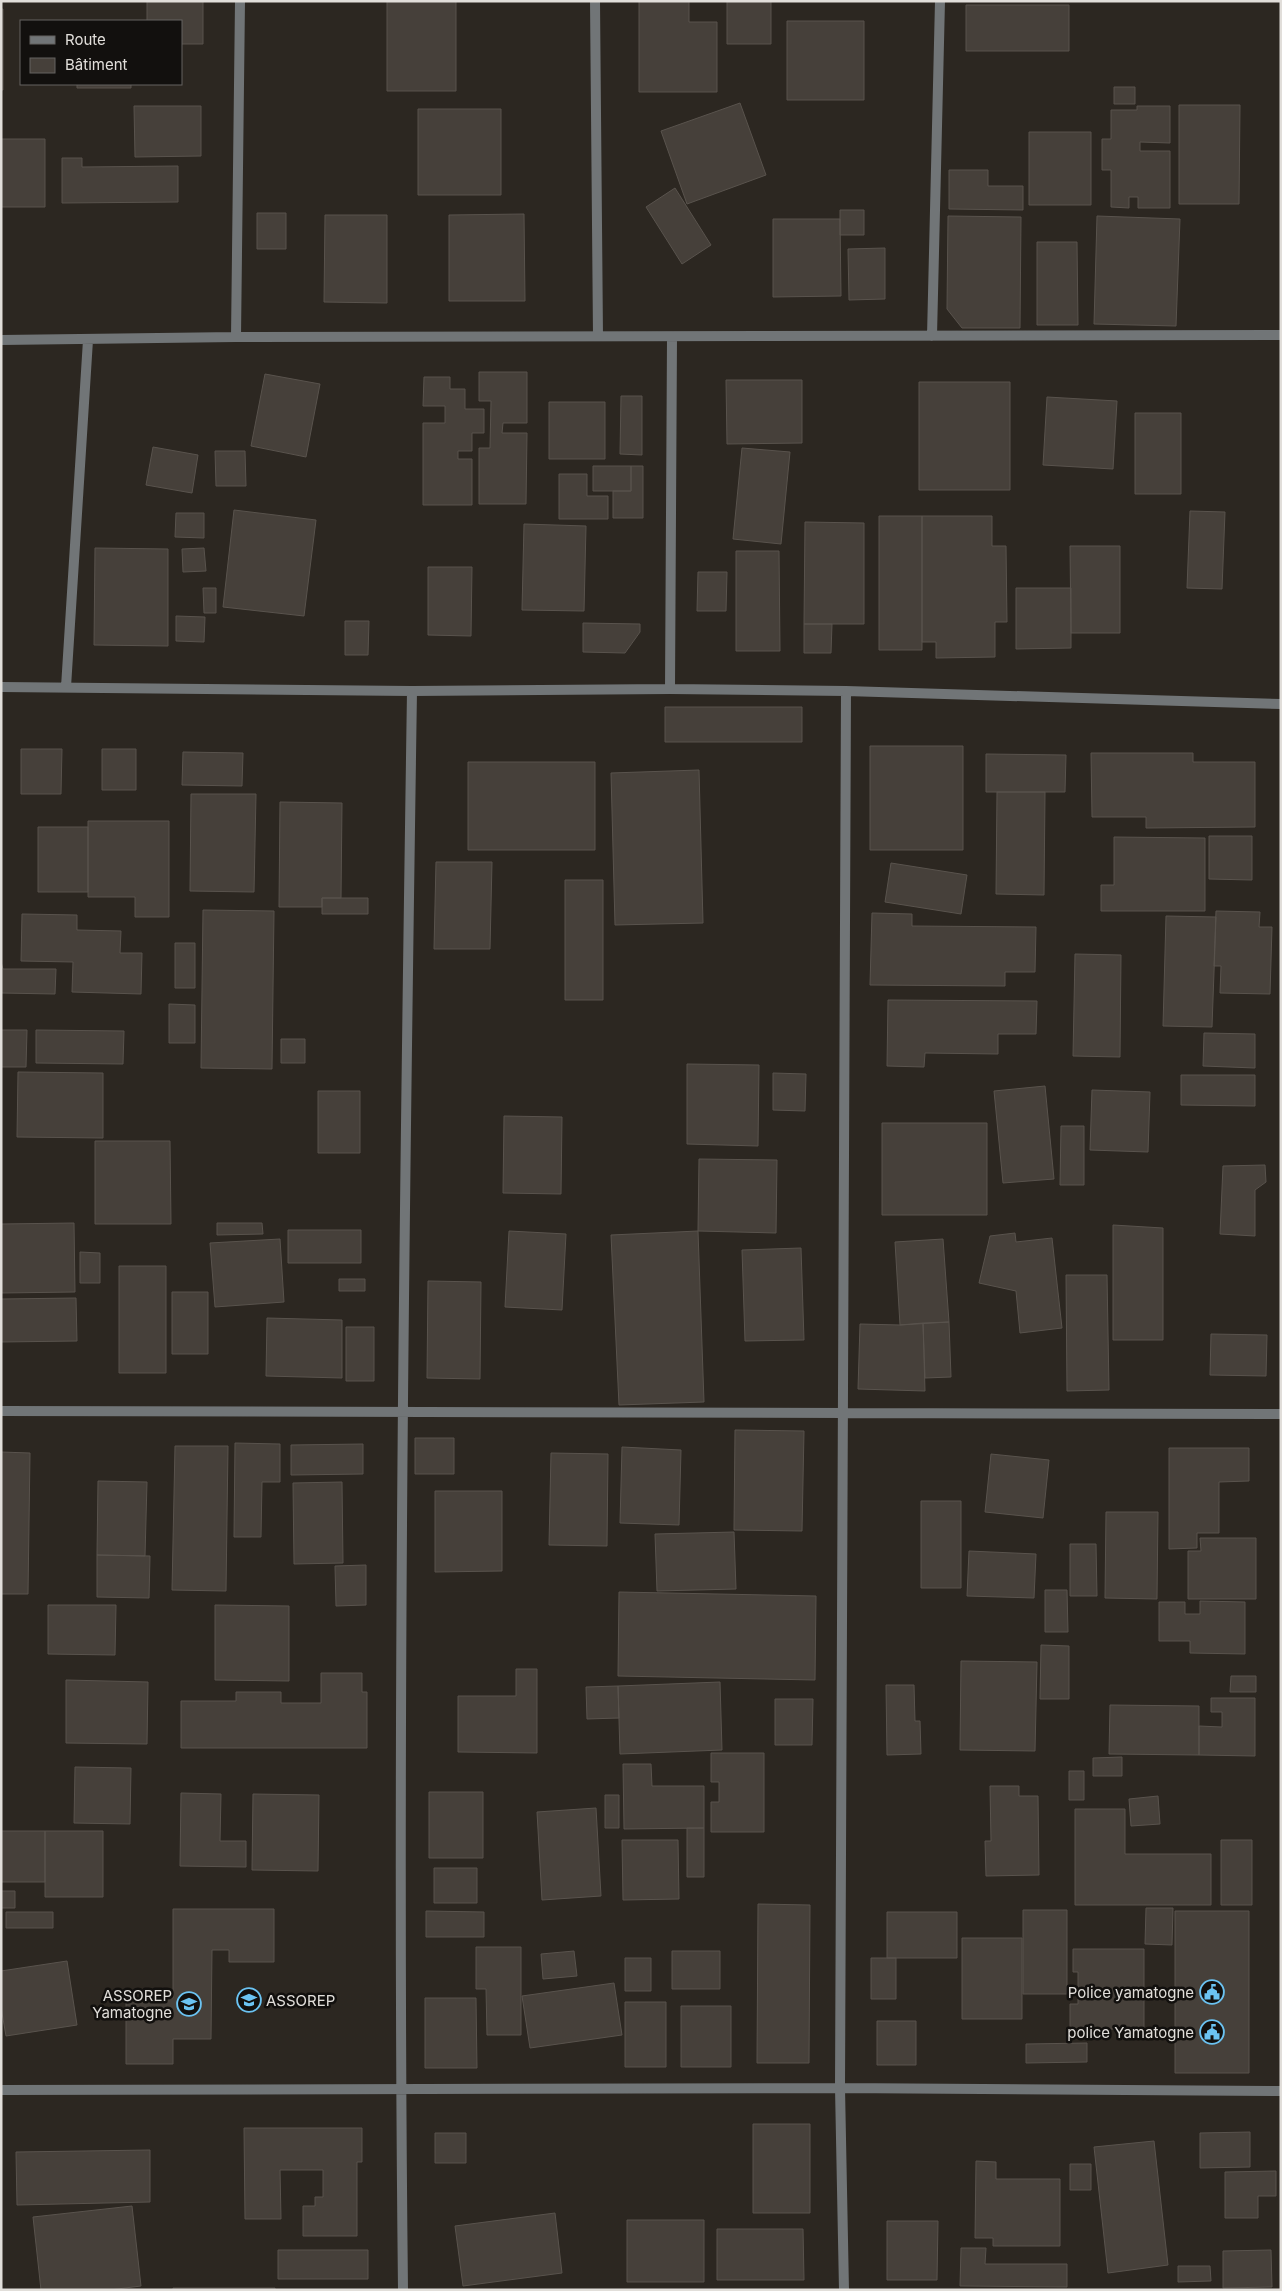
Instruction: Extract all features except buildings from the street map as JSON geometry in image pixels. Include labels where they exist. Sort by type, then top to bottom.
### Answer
[{"type":"street","points":[[236,337],[240,1]]},
{"type":"street","points":[[595,1],[598,336]]},
{"type":"street","points":[[932,336],[940,1]]},
{"type":"street","points":[[1,340],[236,337],[598,336],[672,338],[1281,335]]},
{"type":"street","points":[[670,689],[672,338]]},
{"type":"street","points":[[66,687],[88,340]]},
{"type":"street","points":[[1,687],[412,691],[670,689],[846,691],[1281,704]]},
{"type":"street","points":[[403,2290],[401,2089],[402,1412],[412,691]]},
{"type":"street","points":[[844,2290],[840,2088],[846,691]]},
{"type":"street","points":[[1,1411],[1281,1414]]},
{"type":"street","points":[[1,2090],[840,2088],[1281,2091]]},
{"type":"place","name":"Police yamatogne","points":[[1212,1992]]},
{"type":"place","name":"ASSOREP","points":[[249,2000]]},
{"type":"place","name":"ASSOREP Yamatogne","points":[[189,2004]]},
{"type":"place","name":"police Yamatogne","points":[[1212,2032]]}]
